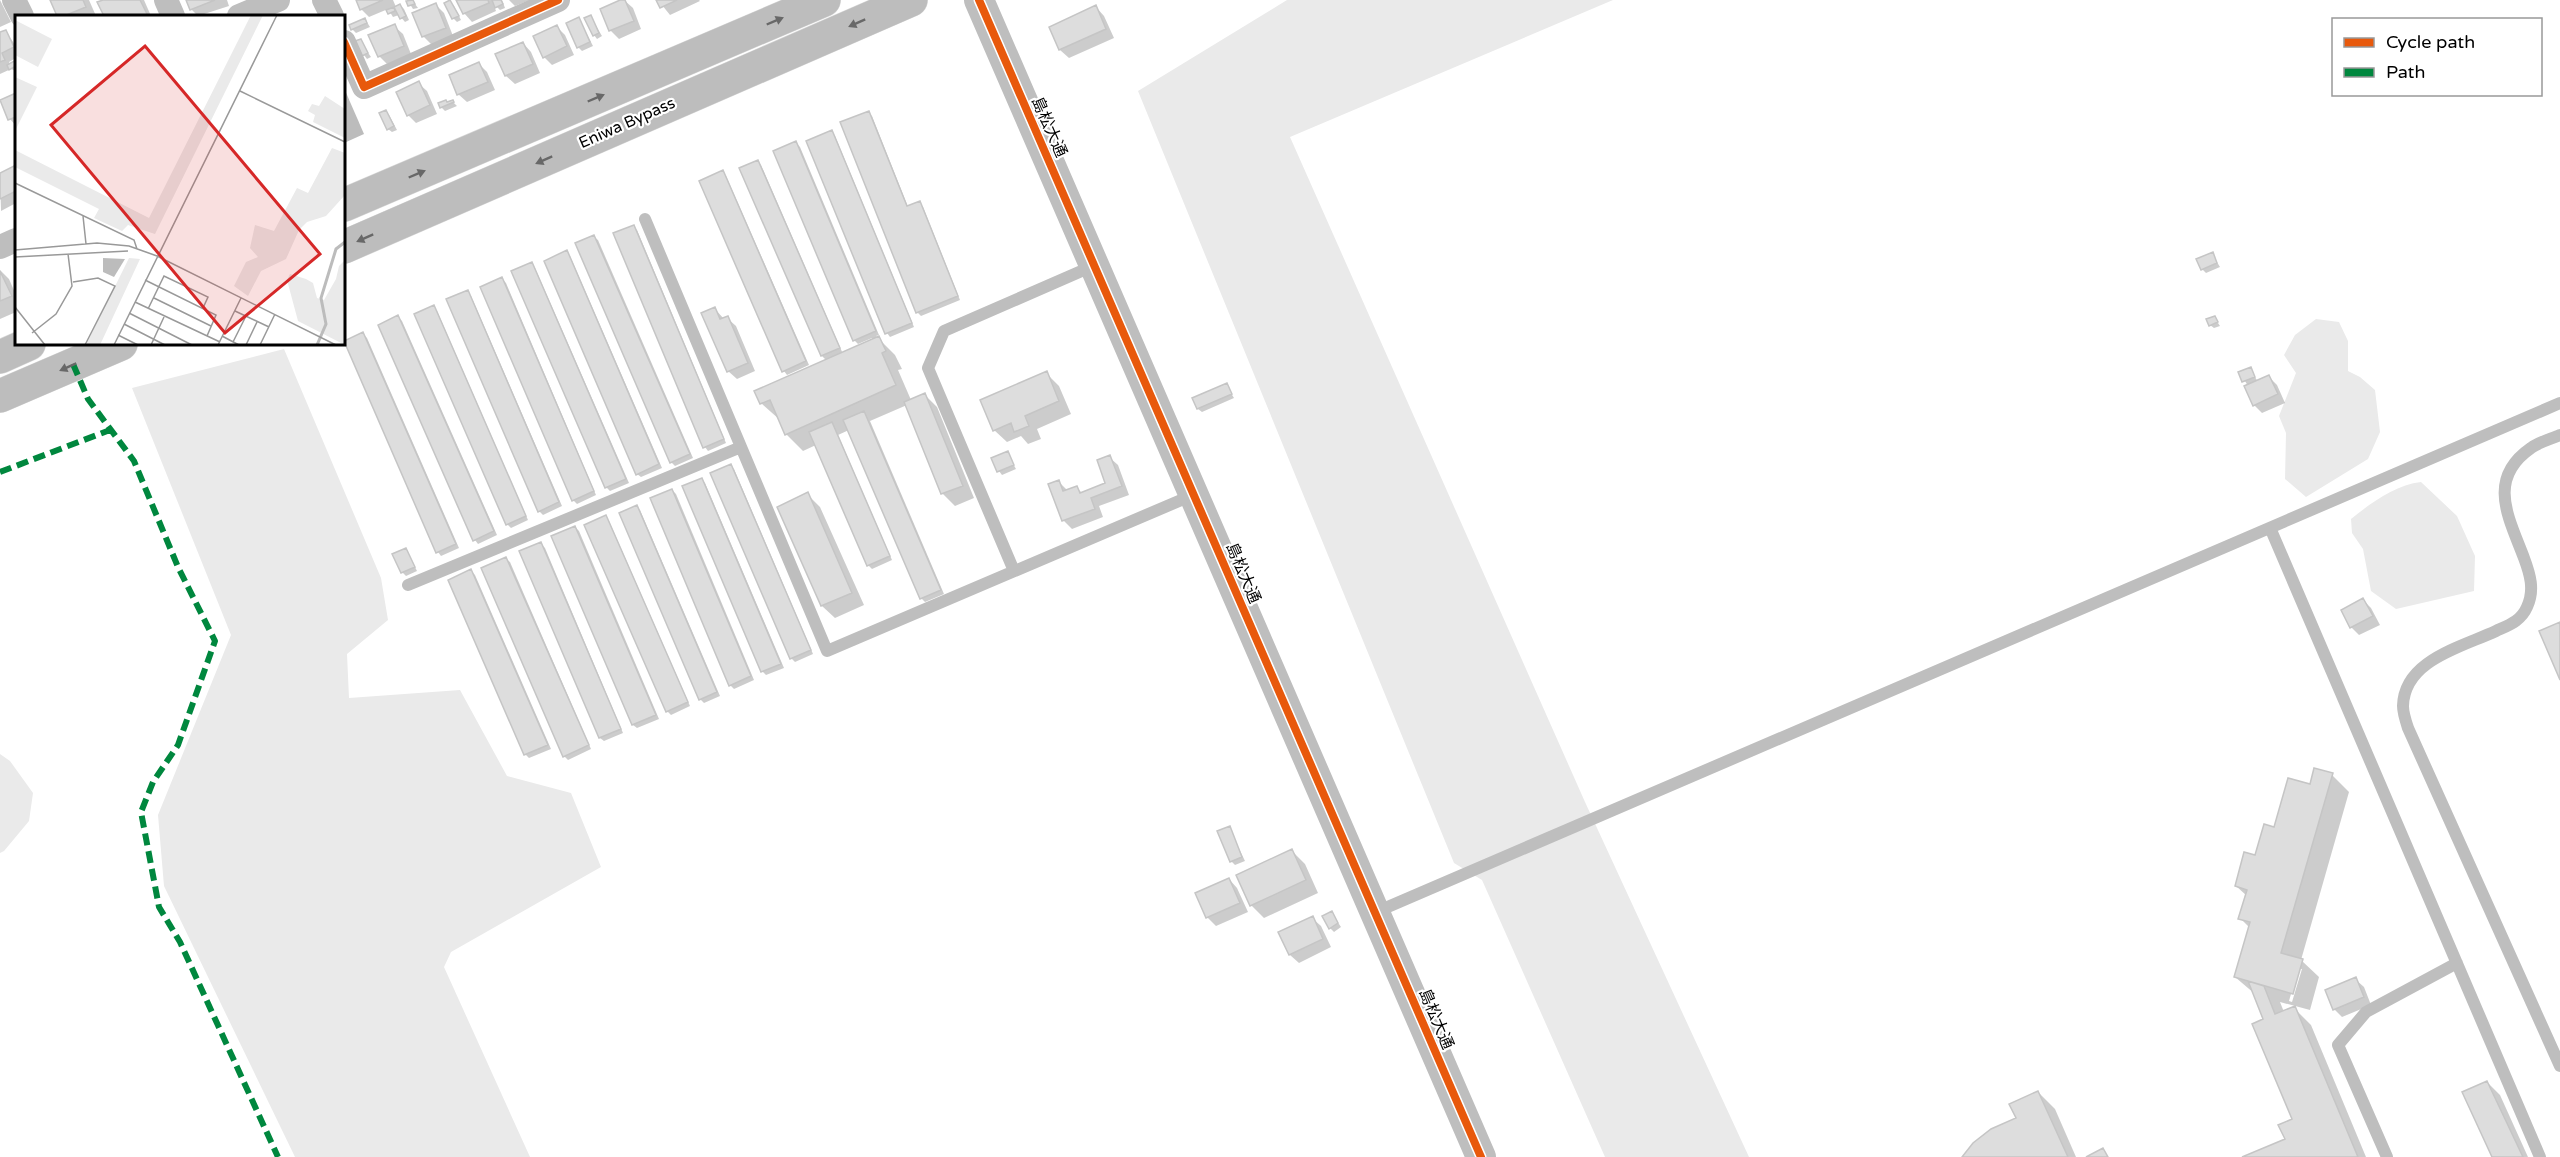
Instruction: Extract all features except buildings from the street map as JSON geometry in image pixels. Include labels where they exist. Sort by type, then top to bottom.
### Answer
[{"type":"highway","points":[[345,205],[824,0]]},
{"type":"highway","name":"Eniwa Bypass","points":[[345,247],[911,0]]},
{"type":"highway","points":[[0,357],[27,345]]},
{"type":"highway","points":[[0,396],[119,345]]},
{"type":"street","points":[[14,0],[21,15]]},
{"type":"street","points":[[166,0],[173,15]]},
{"type":"street","points":[[241,15],[278,0]]},
{"type":"street","points":[[324,0],[332,15]]},
{"type":"street","points":[[345,44],[364,87],[558,0]]},
{"type":"street","name":"島松大通","points":[[979,0],[1481,1157]]},
{"type":"street","points":[[0,247],[15,240]]},
{"type":"lane","points":[[645,219],[827,651],[1194,495]]},
{"type":"lane","points":[[1014,571],[928,368],[944,331],[1094,265]]},
{"type":"lane","points":[[1375,912],[2271,530],[2560,404]]},
{"type":"lane","points":[[2560,435],[2531,448],[2514,465],[2505,481],[2503,497],[2506,510],[2530,576],[2531,595],[2527,608],[2517,622],[2427,662],[2405,690],[2403,708],[2413,739],[2560,1066]]},
{"type":"lane","points":[[408,585],[741,447]]},
{"type":"lane","points":[[2271,530],[2540,1157]]},
{"type":"lane","points":[[2387,1157],[2338,1045],[2366,1012],[2457,963]]},
{"type":"shaded area","points":[[1287,0],[1613,0],[1290,137],[1585,802],[1749,1157],[1605,1157],[1482,880],[1454,863],[1138,91]]},
{"type":"shaded area","points":[[345,90],[364,134],[345,143]]},
{"type":"shaded area","points":[[2316,319],[2339,322],[2348,341],[2348,371],[2360,377],[2375,390],[2380,432],[2368,459],[2306,497],[2285,479],[2286,433],[2279,416],[2296,373],[2284,355],[2295,335]]},
{"type":"shaded area","points":[[284,349],[381,578],[388,620],[347,654],[349,698],[460,690],[507,776],[571,793],[601,867],[451,952],[444,967],[530,1157],[295,1157],[164,886],[158,815],[231,635],[132,388]]},
{"type":"shaded area","points":[[2421,482],[2457,516],[2475,556],[2474,591],[2396,609],[2371,591],[2363,549],[2352,533],[2351,519],[2393,491]]},
{"type":"shaded area","points":[[0,754],[10,761],[33,793],[29,821],[0,853]]},
{"type":"marked path","points":[[73,364],[88,399],[134,461],[178,567],[215,641],[178,745],[153,782],[141,812],[159,907],[180,942],[278,1157]]},
{"type":"marked path","points":[[0,472],[110,430]]},
{"type":"cycle path","points":[[345,44],[364,87],[558,0]]},
{"type":"cycle path","points":[[979,0],[1481,1157]]}]
